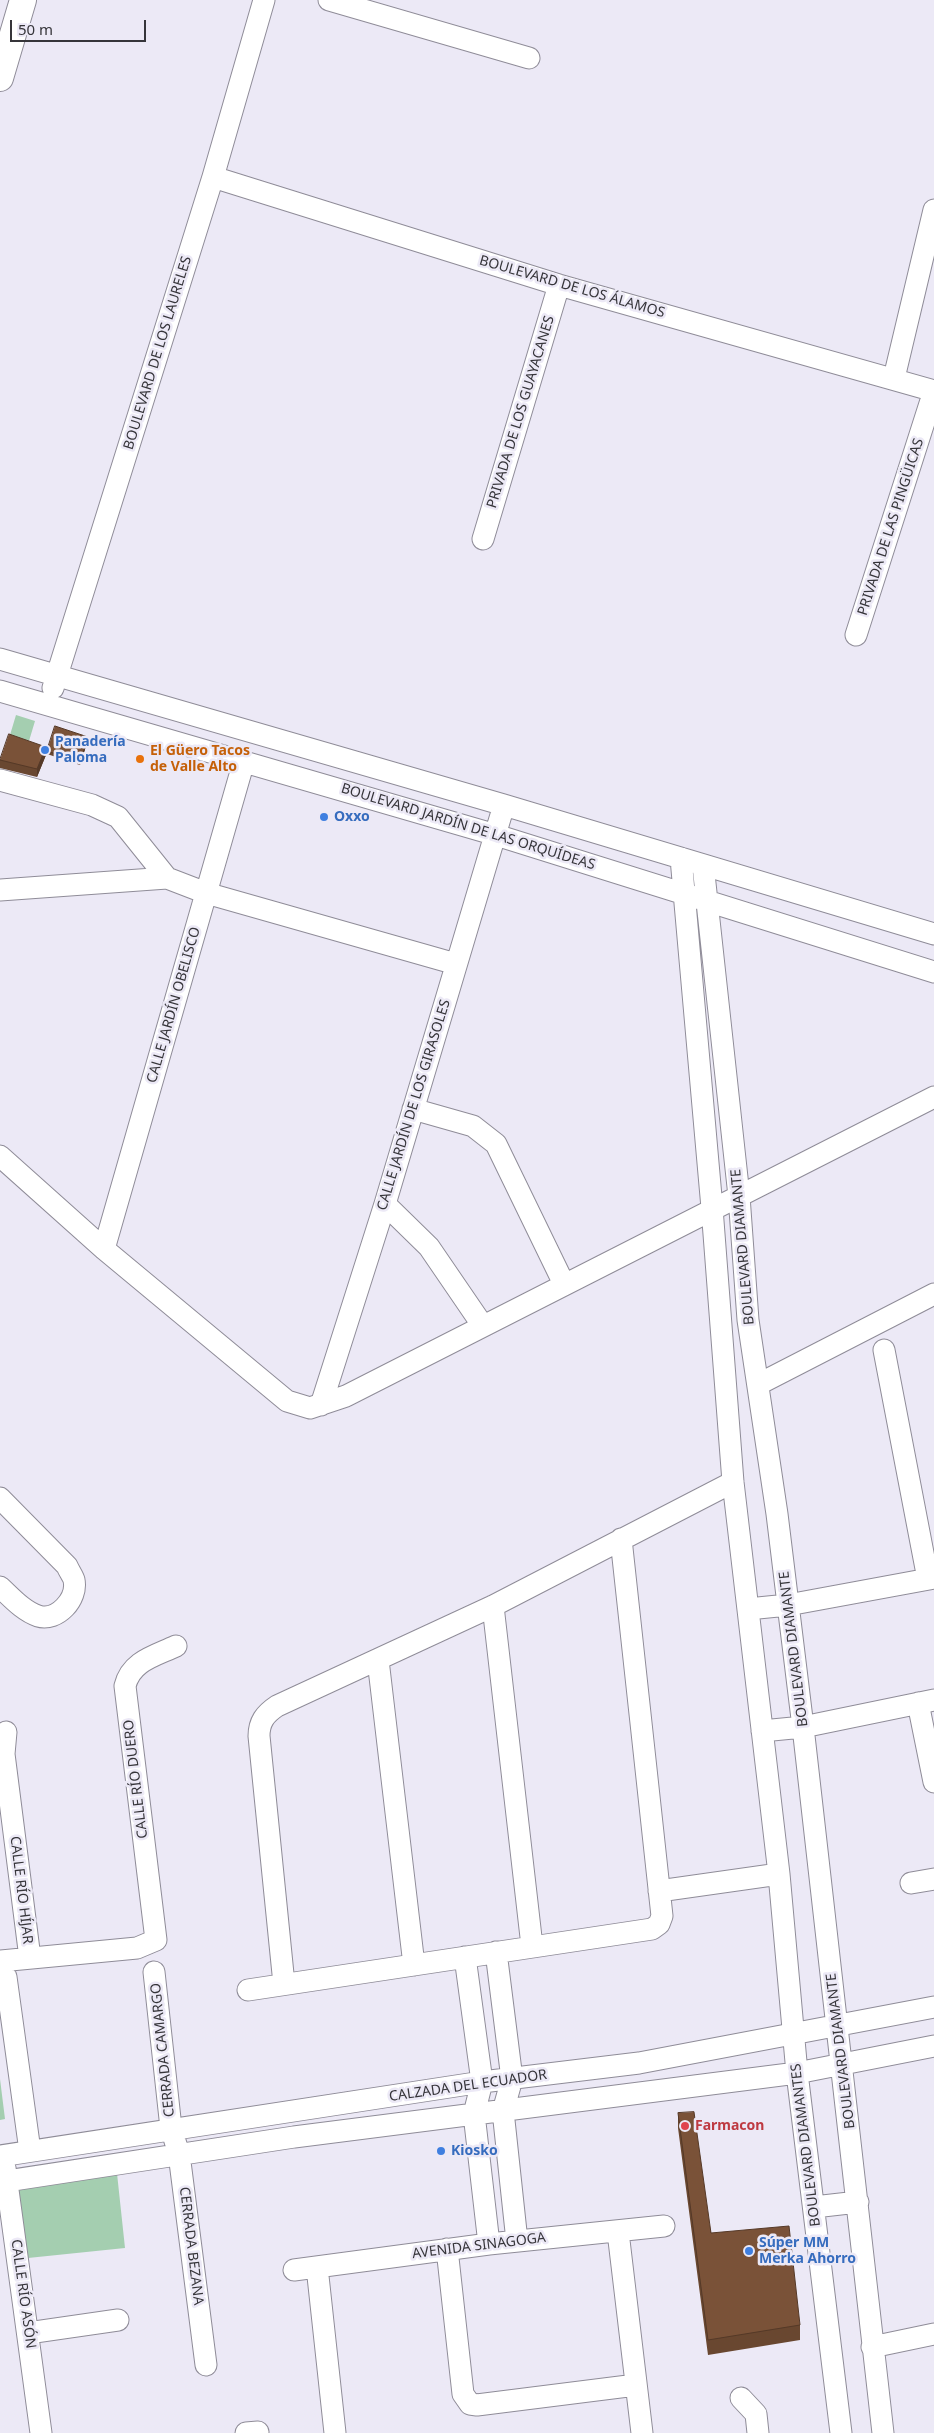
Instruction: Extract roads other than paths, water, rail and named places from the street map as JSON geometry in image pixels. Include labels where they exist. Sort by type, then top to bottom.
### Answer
[{"type":"main road","points":[[0,78],[23,0]]},
{"type":"street","name":"BOULEVARD DE LOS LAURELES","points":[[48,705],[213,177],[264,0]]},
{"type":"street","points":[[329,0],[529,58]]},
{"type":"street","name":"BOULEVARD DE LOS ÁLAMOS","points":[[213,177],[559,285],[894,378],[934,391]]},
{"type":"street","points":[[894,378],[934,210]]},
{"type":"street","name":"PRIVADA DE LOS GUAYACANES","points":[[483,539],[559,285]]},
{"type":"street","name":"PRIVADA DE LAS PINGÜICAS","points":[[856,635],[934,391]]},
{"type":"street","points":[[0,659],[504,805],[934,934]]},
{"type":"street","name":"BOULEVARD JARDÍN DE LAS ORQUÍDEAS","points":[[0,691],[496,835],[934,972]]},
{"type":"street","name":"CALLE JARDÍN OBELISCO","points":[[104,1249],[244,761]]},
{"type":"street","points":[[0,780],[92,805],[118,817],[166,878]]},
{"type":"street","name":"CALLE JARDÍN DE LOS GIRASOLES","points":[[322,1405],[504,805]]},
{"type":"street","name":"BOULEVARD DIAMANTE","points":[[681,858],[712,1208],[733,1482],[779,1874],[794,2035]]},
{"type":"street","name":"BOULEVARD DIAMANTE","points":[[703,865],[739,1196],[748,1320],[759,1384],[803,1727],[843,2065],[858,2202],[863,2274],[883,2433]]},
{"type":"street","points":[[0,890],[166,878],[206,893],[456,964]]},
{"type":"street","points":[[0,1156],[104,1249],[287,1401],[310,1408],[346,1396],[712,1208],[934,1097]]},
{"type":"street","points":[[413,1109],[473,1126],[496,1144],[564,1284]]},
{"type":"street","points":[[384,1204],[429,1247],[483,1326]]},
{"type":"street","points":[[759,1384],[934,1294]]},
{"type":"street","points":[[748,1609],[788,1605],[931,1579],[884,1350]]},
{"type":"street","points":[[284,1984],[259,1728],[264,1716],[277,1706],[493,1606],[733,1482]]},
{"type":"street","points":[[0,1498],[67,1566],[74,1579],[74,1592],[64,1607],[48,1617],[38,1616],[26,1609],[0,1587]]},
{"type":"street","points":[[248,1990],[652,1929],[659,1924],[662,1916],[621,1539]]},
{"type":"street","points":[[493,1606],[532,1946]]},
{"type":"street","name":"CALLE RÍO DUERO","points":[[30,1958],[138,1948],[156,1940],[125,1686],[127,1676],[140,1662],[176,1646]]},
{"type":"street","points":[[378,1660],[414,1965]]},
{"type":"street","points":[[762,1731],[803,1727],[926,1702],[934,1782]]},
{"type":"street","name":"CALLE RÍO HÍJAR","points":[[6,1732],[4,1754],[30,1958]]},
{"type":"street","points":[[659,1891],[779,1874]]},
{"type":"street","points":[[911,1883],[934,1879]]},
{"type":"street","points":[[496,1952],[512,2079],[503,2111],[517,2241]]},
{"type":"street","points":[[465,1957],[482,2082],[474,2114],[489,2244]]},
{"type":"street","points":[[30,1958],[3,1970],[30,2151]]},
{"type":"street","name":"CERRADA CAMARGO","points":[[154,1972],[171,2128]]},
{"type":"street","name":"CALZADA DEL ECUADOR","points":[[2,2155],[482,2082],[639,2063],[838,2027],[934,2007]]},
{"type":"street","name":"BOULEVARD DIAMANTES","points":[[794,2035],[841,2433]]},
{"type":"street","name":"CALZADA DEL ECUADOR","points":[[4,2182],[294,2137],[798,2073],[934,2046]]},
{"type":"street","points":[[639,2063],[642,2094]]},
{"type":"street","points":[[290,2111],[294,2137]]},
{"type":"street","name":"CERRADA BEZANA","points":[[171,2128],[179,2154],[206,2365]]},
{"type":"street","name":"CALLE RÍO ASÓN","points":[[2,2155],[4,2182],[28,2333],[41,2433]]},
{"type":"street","points":[[814,2207],[858,2202]]},
{"type":"street","name":"AVENIDA SINAGOGA","points":[[294,2270],[489,2244],[664,2226]]},
{"type":"street","points":[[618,2232],[642,2433]]},
{"type":"street","points":[[447,2249],[463,2394],[470,2404],[477,2405],[636,2386]]},
{"type":"street","points":[[316,2267],[336,2433]]},
{"type":"street","points":[[28,2333],[118,2320]]},
{"type":"street","points":[[872,2347],[934,2334]]},
{"type":"street","points":[[741,2398],[756,2414],[758,2433]]},
{"type":"place","name":"Panadería Paloma","points":[[45,750]]},
{"type":"place","name":"El Güero Tacos de Valle Alto","points":[[140,759]]},
{"type":"place","name":"Oxxo","points":[[324,817]]},
{"type":"place","name":"Farmacon","points":[[685,2126]]},
{"type":"place","name":"Kiosko","points":[[441,2151]]},
{"type":"place","name":"Súper MM Merka Ahorro","points":[[749,2251]]}]
